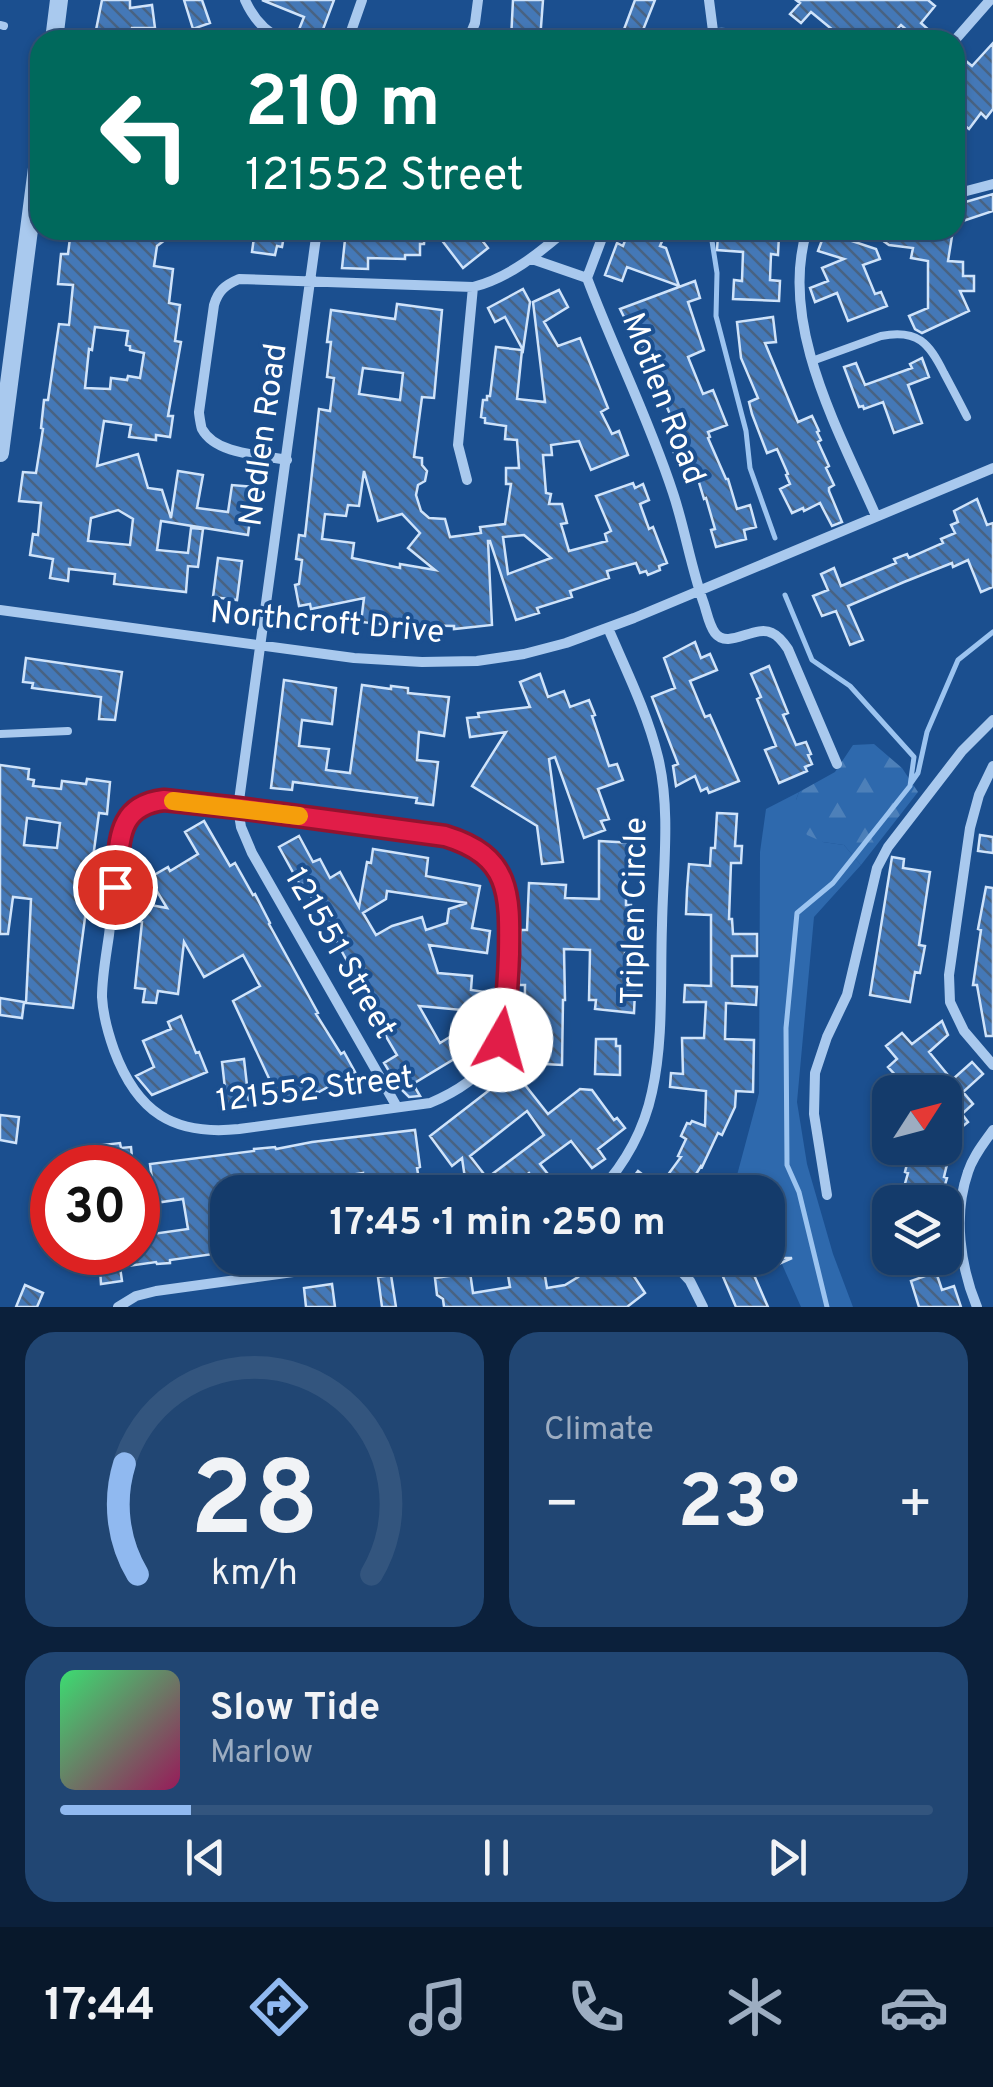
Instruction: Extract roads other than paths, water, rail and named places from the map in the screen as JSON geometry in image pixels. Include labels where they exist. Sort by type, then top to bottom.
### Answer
[{"type":"street","points":[[55,30],[59,0]]},
{"type":"street","points":[[245,0],[266,30]]},
{"type":"street","points":[[352,30],[362,0]]},
{"type":"street","points":[[472,30],[478,0]]},
{"type":"street","points":[[709,0],[713,30]]},
{"type":"street","points":[[964,30],[990,0]]},
{"type":"street","points":[[965,194],[993,184]]},
{"type":"street","points":[[0,454],[7,351],[30,207]]},
{"type":"street","name":"Nedlen Road","points":[[260,646],[316,240]]},
{"type":"street","points":[[287,460],[227,448],[202,428],[199,412],[217,295],[224,286],[239,279],[473,286],[489,283],[532,259],[554,240]]},
{"type":"street","points":[[532,259],[587,278],[602,240]]},
{"type":"street","points":[[803,240],[798,277],[800,312],[812,361],[876,516]]},
{"type":"street","name":"Motlen Road","points":[[587,278],[674,494],[699,590]]},
{"type":"street","points":[[467,480],[458,446],[473,286]]},
{"type":"street","name":"Northcroft Drive","points":[[0,610],[397,661],[477,661],[524,654],[608,628],[993,468]]},
{"type":"street","points":[[699,590],[716,636],[732,639],[769,631],[788,649],[837,764]]},
{"type":"street","name":"Triplen Circle","points":[[608,628],[658,759],[664,836],[658,1052],[652,1092],[636,1140],[612,1175]]},
{"type":"street","name":"121551 Street","points":[[260,646],[238,808],[241,827],[252,853],[398,1107]]},
{"type":"street","points":[[828,1195],[814,1114],[815,1073],[847,995],[877,868],[888,847],[962,751],[993,720]]},
{"type":"street","points":[[993,766],[979,795],[970,828],[949,975],[950,1002],[964,1031],[993,1066]]},
{"type":"street","name":"121552 Street","points":[[164,800],[238,808],[445,836],[484,854],[498,870],[510,908],[506,1012],[501,1040],[486,1066],[451,1094],[398,1107],[212,1132],[169,1121],[149,1108],[131,1088],[111,1041],[102,1000],[123,828],[130,814],[141,805],[164,800]]},
{"type":"street","points":[[977,1307],[960,1240],[962,1202],[968,1171],[993,1130]]},
{"type":"street","points":[[118,1307],[136,1296],[156,1291],[272,1275]]},
{"type":"street","points":[[684,1275],[704,1307]]},
{"type":"lane","points":[[812,361],[881,336],[915,337],[931,349],[967,417]]},
{"type":"lane","points":[[0,734],[68,730]]},
{"type":"waterway","points":[[712,240],[717,273],[716,316],[746,431],[750,468],[775,538]]},
{"type":"waterway","points":[[785,595],[812,660],[850,686],[914,757],[910,786],[833,883],[797,913],[786,1028],[787,1165],[799,1192],[827,1307]]},
{"type":"waterway","points":[[911,783],[918,773],[927,732],[958,660],[993,632]]}]
